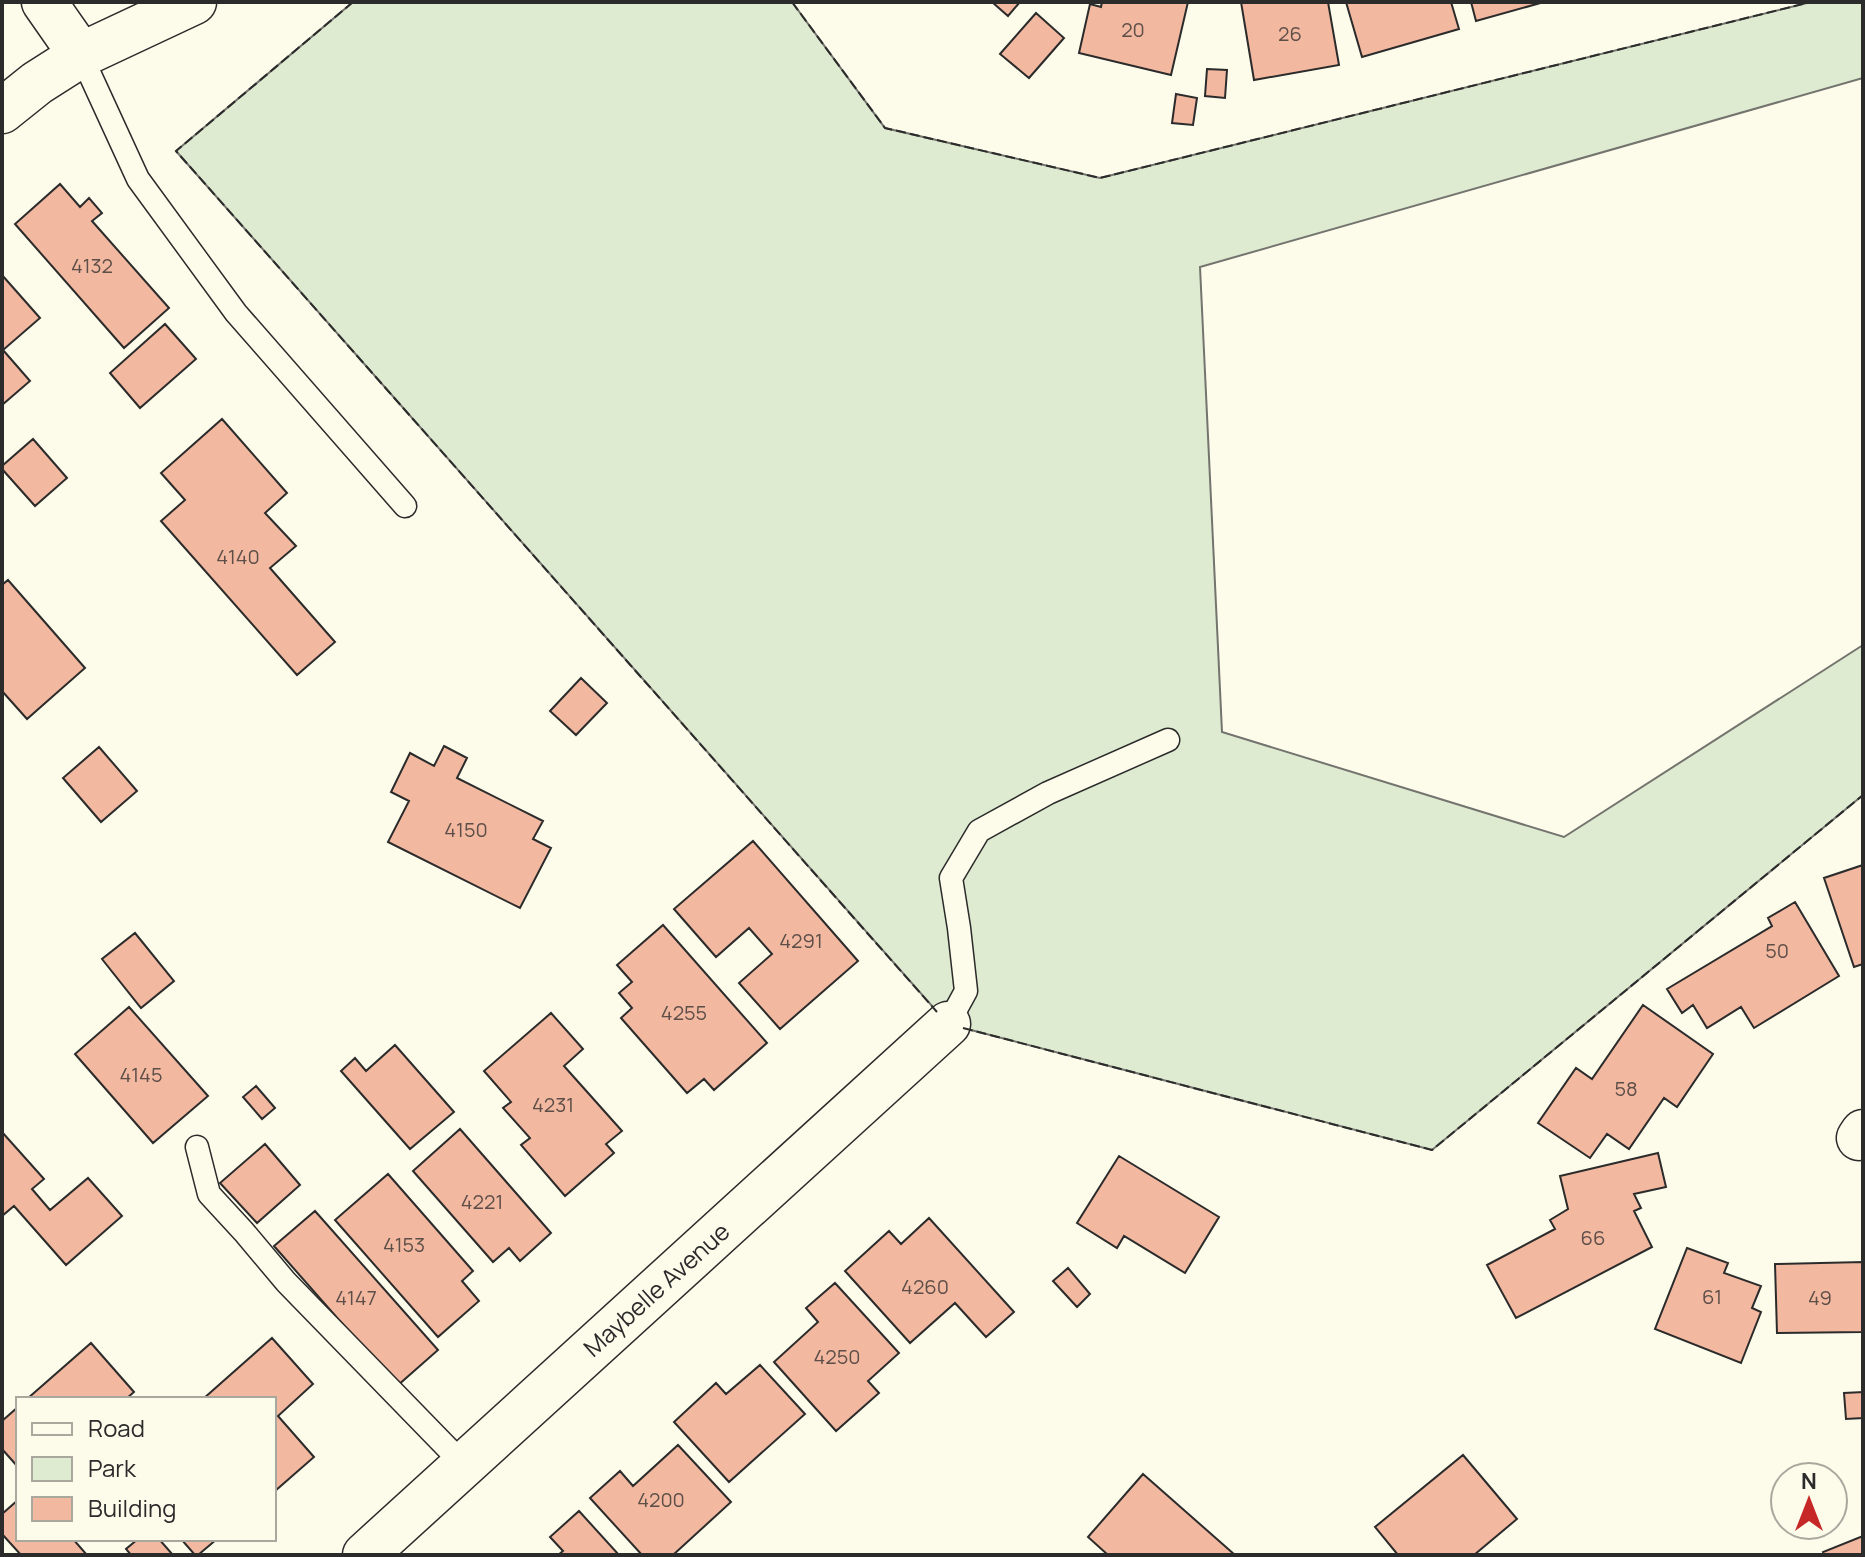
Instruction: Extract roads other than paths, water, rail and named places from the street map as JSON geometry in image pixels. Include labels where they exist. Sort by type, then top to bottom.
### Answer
[{"type":"street","points":[[44,2],[81,55]]},
{"type":"street","points":[[2,111],[37,83],[81,55],[194,2]]},
{"type":"street","name":"Maybelle Avenue","points":[[365,1555],[948,1024]]},
{"type":"lane","points":[[81,55],[138,179],[236,313],[405,506]]},
{"type":"lane","points":[[948,1024],[966,991],[951,878],[979,831],[1048,793],[1168,740]]},
{"type":"lane","points":[[197,1147],[209,1194],[286,1282],[465,1466]]}]
